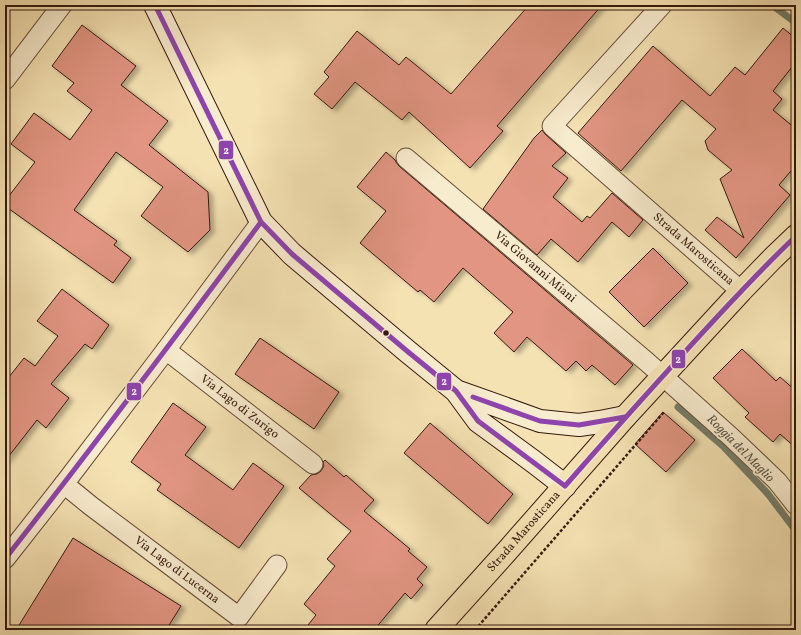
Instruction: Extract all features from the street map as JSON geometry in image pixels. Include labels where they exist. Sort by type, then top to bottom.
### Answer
[{"type":"main road","name":"Strada Marosticana","points":[[436,630],[625,417],[741,291],[796,236]]},
{"type":"street","points":[[5,80],[62,5]]},
{"type":"street","points":[[155,5],[261,222],[292,254],[456,391],[478,421],[565,486]]},
{"type":"street","name":"Strada Marosticana","points":[[662,5],[552,126],[741,291]]},
{"type":"street","name":"Via Giovanni Miani","points":[[406,158],[663,376],[732,437],[777,480],[796,505]]},
{"type":"street","points":[[5,559],[166,350],[261,222]]},
{"type":"street","name":"Via Lago di Zurigo","points":[[166,350],[313,464]]},
{"type":"street","points":[[456,391],[540,421],[579,425],[625,417]]},
{"type":"street","name":"Via Lago di Lucerna","points":[[64,484],[239,617],[277,564]]},
{"type":"path","points":[[475,630],[681,392]]},
{"type":"building","points":[[529,5],[602,5],[497,126],[503,131],[470,168],[409,112],[402,120],[355,82],[332,109],[314,94],[329,77],[324,72],[357,31],[399,65],[406,57],[451,94]]},
{"type":"building","points":[[82,25],[136,66],[121,85],[168,121],[149,145],[208,192],[210,230],[188,252],[141,216],[163,187],[116,152],[74,210],[117,241],[114,245],[131,258],[113,283],[5,206],[5,201],[35,162],[11,144],[34,113],[70,140],[92,110],[67,91],[74,83],[52,66]]},
{"type":"building","points":[[783,28],[796,39],[796,62],[773,91],[782,99],[773,110],[796,129],[796,165],[779,185],[790,195],[736,258],[705,230],[717,217],[744,238],[720,179],[732,170],[708,150],[705,141],[716,129],[682,100],[621,171],[578,133],[653,46],[710,96],[735,67],[745,75]]},
{"type":"building","points":[[542,130],[566,153],[552,166],[568,178],[553,197],[582,222],[587,216],[590,218],[612,193],[643,220],[629,237],[612,222],[578,262],[551,239],[537,255],[483,209],[534,138]]},
{"type":"building","points":[[386,152],[399,166],[633,365],[615,385],[592,365],[586,371],[576,361],[566,371],[527,337],[514,352],[494,333],[513,312],[463,268],[434,302],[420,290],[418,292],[360,243],[386,211],[357,187]]},
{"type":"building","points":[[653,248],[688,283],[644,327],[609,292]]},
{"type":"building","points":[[62,289],[109,325],[92,349],[85,344],[51,384],[69,398],[46,428],[37,420],[5,461],[5,382],[24,358],[35,366],[58,336],[37,321]]},
{"type":"building","points":[[260,338],[339,392],[314,429],[235,374]]},
{"type":"building","points":[[742,349],[776,381],[780,377],[796,391],[796,448],[780,434],[773,442],[745,417],[749,413],[713,378]]},
{"type":"building","points":[[173,403],[206,427],[185,455],[233,490],[253,463],[284,486],[239,548],[157,490],[161,484],[131,462]]},
{"type":"building","points":[[663,412],[695,440],[666,472],[635,444]]},
{"type":"building","points":[[430,423],[513,494],[488,524],[404,453]]},
{"type":"building","points":[[325,460],[344,477],[346,475],[374,500],[364,511],[410,549],[408,551],[427,567],[417,579],[423,585],[411,599],[405,593],[374,630],[304,630],[316,615],[304,604],[335,566],[327,559],[351,531],[299,488],[311,475],[317,474],[321,471]]},
{"type":"building","points":[[73,538],[181,606],[166,630],[16,630]]},
{"type":"waterway","name":"Roggia del Maglio","points":[[772,5],[796,23]]},
{"type":"waterway","name":"Roggia del Maglio","points":[[678,407],[723,446],[768,494],[796,531]]},
{"type":"transit line","name":"2","points":[[155,5],[261,222],[292,254],[456,391],[478,421],[565,486]]},
{"type":"transit line","name":"2","points":[[5,559],[261,222]]},
{"type":"transit line","name":"2","points":[[565,486],[718,316],[756,275],[796,236]]},
{"type":"transit line","name":"2","points":[[473,397],[540,421],[579,425],[625,417]]}]
